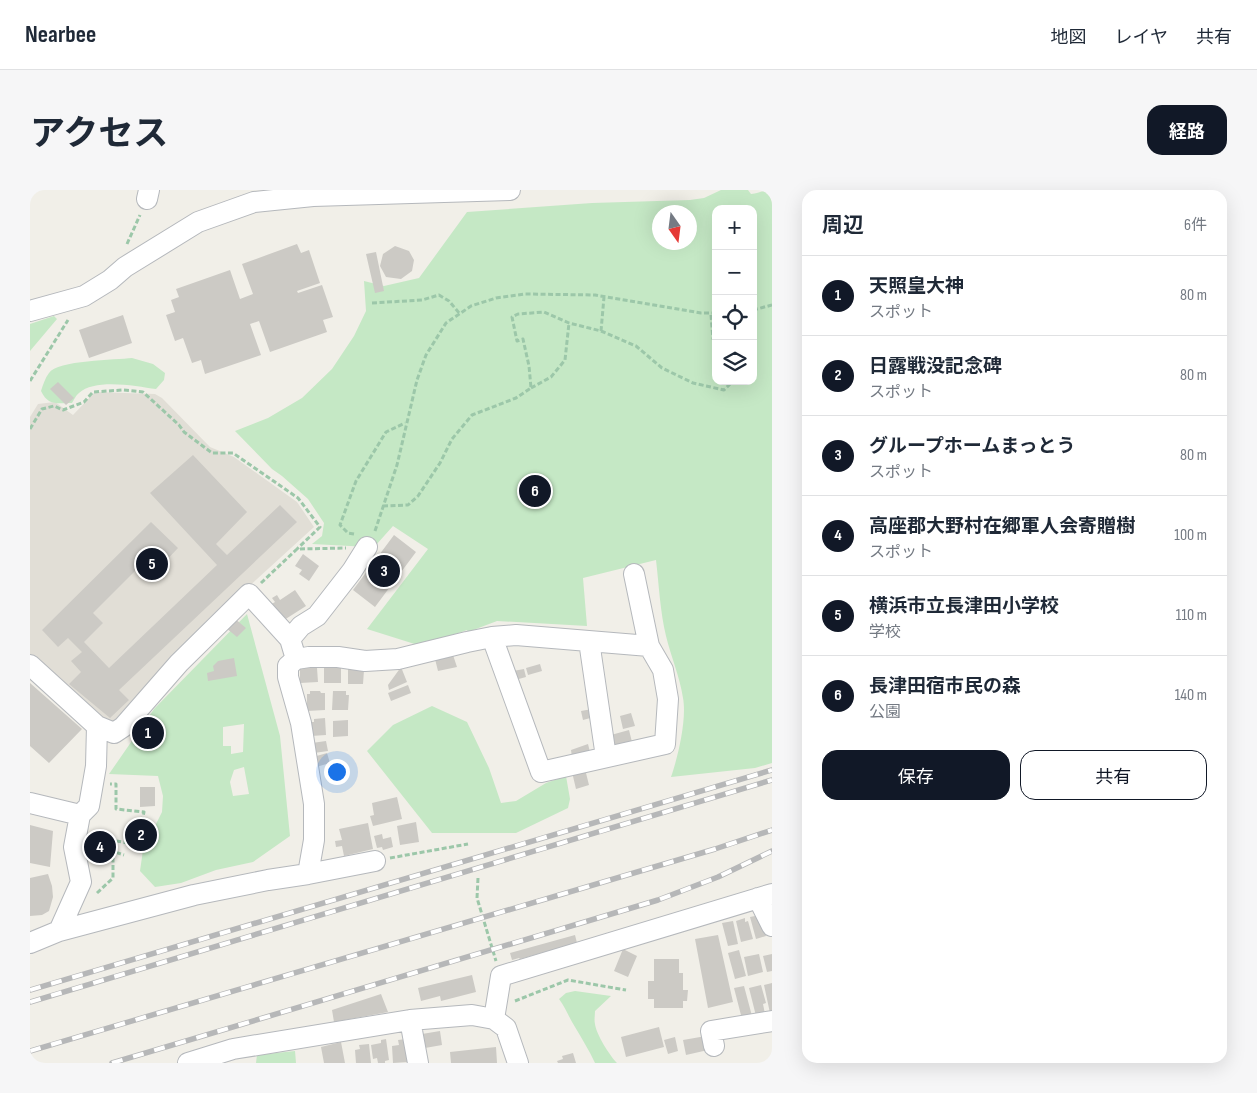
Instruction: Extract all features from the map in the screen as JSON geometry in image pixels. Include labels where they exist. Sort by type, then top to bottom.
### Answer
[{"type":"street","points":[[30,311],[84,296],[110,280],[125,267],[198,222],[254,202],[313,196],[510,190]]},
{"type":"street","points":[[290,639],[301,626],[317,616],[352,571],[369,543]]},
{"type":"street","points":[[492,637],[541,772],[665,744],[668,699],[663,670],[649,646],[634,574]]},
{"type":"street","points":[[30,665],[97,726],[114,733],[123,727],[179,663],[249,594],[290,639],[296,659]]},
{"type":"street","points":[[308,874],[314,840],[314,804],[301,723],[288,677],[288,666],[296,659],[338,657],[365,661],[398,659],[492,637],[516,635],[649,646]]},
{"type":"street","points":[[589,641],[606,757]]},
{"type":"street","points":[[59,931],[81,882],[74,847],[78,824],[89,806],[96,766],[97,726]]},
{"type":"street","points":[[30,803],[78,824]]},
{"type":"street","points":[[30,943],[59,931],[194,896],[268,880],[375,861]]},
{"type":"street","points":[[518,1063],[506,1028],[495,1013],[501,976],[765,896],[772,926]]},
{"type":"street","points":[[188,1063],[233,1056],[410,1020],[495,1013]]},
{"type":"street","points":[[410,1020],[418,1063]]},
{"type":"street","points":[[714,1046],[711,1032],[772,1021]]},
{"type":"path","points":[[125,267],[123,253],[148,194]]},
{"type":"path","points":[[369,543],[377,527],[397,465],[417,380],[426,355],[446,323],[471,306],[525,294],[604,297],[701,313],[712,313]]},
{"type":"path","points":[[372,303],[422,300],[439,296],[449,301],[460,314]]},
{"type":"path","points":[[601,331],[604,297]]},
{"type":"path","points":[[757,309],[772,305]]},
{"type":"path","points":[[531,388],[529,366],[523,339],[517,340],[512,317],[518,314],[544,312],[569,323],[601,331],[636,346],[662,368],[693,383],[724,390],[729,385]]},
{"type":"path","points":[[711,315],[714,340]]},
{"type":"path","points":[[30,380],[67,322]]},
{"type":"path","points":[[383,506],[408,505],[418,496],[440,463],[452,439],[472,415],[516,398],[551,376],[565,360],[569,323]]},
{"type":"path","points":[[30,429],[42,409],[54,406],[63,410],[84,402],[93,392],[123,390],[143,392],[179,425],[184,432],[212,452],[233,454],[298,498],[320,527],[249,594]]},
{"type":"path","points":[[369,543],[348,533],[340,525],[356,481],[386,432],[406,423]]},
{"type":"path","points":[[297,549],[369,543]]},
{"type":"path","points":[[100,838],[128,843],[142,826],[144,812],[116,810],[116,784]]},
{"type":"path","points":[[78,824],[100,838],[109,850],[124,855]]},
{"type":"path","points":[[375,861],[468,844]]},
{"type":"path","points":[[478,878],[477,898],[501,976]]},
{"type":"path","points":[[495,1013],[568,980],[626,990]]},
{"type":"shaded area","points":[[95,392],[155,394],[162,398],[210,447],[234,457],[297,502],[314,527],[233,601],[165,672],[109,726],[30,656],[30,417],[38,404],[55,402],[73,415]]},
{"type":"green space","points":[[721,190],[748,190],[751,194],[772,190],[772,763],[755,768],[671,777],[681,738],[684,707],[680,682],[664,627],[656,560],[583,578],[587,626],[497,621],[421,646],[367,629],[428,549],[393,526],[376,545],[369,547],[312,544],[322,536],[324,523],[308,499],[272,469],[235,431],[268,418],[302,398],[332,369],[354,336],[366,311],[364,281],[384,286],[419,278],[467,212],[592,203],[704,198]]},
{"type":"green space","points":[[54,316],[57,319],[30,351],[30,324]]},
{"type":"green space","points":[[132,358],[153,364],[165,373],[164,380],[156,389],[105,384],[86,388],[76,396],[72,403],[54,403],[47,399],[41,391],[49,373],[63,365]]},
{"type":"green space","points":[[247,614],[280,736],[290,836],[253,862],[216,870],[181,883],[155,887],[140,871],[143,850],[162,812],[163,796],[158,776],[109,774],[154,709]],"holes":[[[244,724],[243,752],[231,754],[231,746],[223,746],[223,727]],[[244,767],[249,794],[233,796],[230,782],[234,770]]]},
{"type":"green space","points":[[432,706],[467,722],[489,768],[501,803],[516,801],[546,783],[566,776],[570,799],[568,808],[516,833],[432,833],[367,751],[393,725]]},
{"type":"green space","points":[[575,991],[611,996],[595,1011],[595,1022],[601,1039],[617,1063],[595,1063],[559,999],[566,993]]},
{"type":"green space","points":[[295,1051],[296,1063],[256,1063],[257,1055]]},
{"type":"building","points":[[297,244],[301,253],[309,250],[320,283],[297,291],[298,293],[322,285],[333,317],[323,320],[327,332],[270,352],[259,321],[250,324],[261,355],[205,374],[201,360],[192,363],[183,338],[175,341],[166,315],[175,312],[171,300],[179,297],[176,289],[230,270],[240,299],[253,294],[242,264]]},
{"type":"building","points":[[395,246],[409,251],[414,260],[412,271],[401,279],[386,277],[380,266],[383,254]]},
{"type":"building","points":[[376,252],[384,291],[375,293],[366,254]]},
{"type":"building","points":[[123,315],[132,343],[89,358],[79,330]]},
{"type":"building","points":[[58,382],[74,398],[66,405],[50,389]]},
{"type":"building","points":[[193,455],[247,512],[216,544],[227,555],[280,505],[297,522],[119,690],[129,700],[110,718],[69,684],[81,672],[71,661],[82,652],[68,638],[58,647],[42,630],[151,522],[178,548],[159,568],[149,557],[93,613],[103,623],[84,642],[109,668],[217,565],[150,493]]},
{"type":"building","points":[[394,535],[416,552],[375,607],[353,590]]},
{"type":"building","points":[[303,554],[319,566],[309,581],[299,574],[302,570],[295,566]]},
{"type":"building","points":[[295,590],[306,606],[281,622],[270,605],[275,602],[272,598],[277,595],[280,600]]},
{"type":"building","points":[[234,618],[246,628],[237,637],[226,628]]},
{"type":"building","points":[[453,655],[457,667],[438,671],[435,659]]},
{"type":"building","points":[[234,658],[237,676],[208,681],[207,673],[214,671],[213,666],[218,661]]},
{"type":"building","points":[[314,664],[314,668],[317,668],[318,682],[300,683],[300,667]]},
{"type":"building","points":[[540,664],[542,671],[528,675],[526,668]]},
{"type":"building","points":[[327,665],[338,665],[337,667],[341,667],[341,683],[324,683],[324,667],[327,667]]},
{"type":"building","points":[[351,666],[364,670],[363,684],[348,684],[348,669],[351,669]]},
{"type":"building","points":[[401,667],[407,682],[389,690],[388,685]]},
{"type":"building","points":[[524,669],[526,677],[515,680],[513,671]]},
{"type":"building","points":[[30,683],[82,729],[49,763],[30,746]]},
{"type":"building","points":[[408,685],[411,693],[391,701],[388,693]]},
{"type":"building","points":[[310,691],[325,693],[325,710],[307,711],[307,694],[310,694]]},
{"type":"building","points":[[333,691],[346,691],[346,695],[349,695],[348,710],[332,710]]},
{"type":"building","points":[[592,709],[594,717],[583,720],[581,711]]},
{"type":"building","points":[[631,713],[635,726],[623,729],[620,716]]},
{"type":"building","points":[[325,718],[326,735],[311,736],[310,722],[314,722],[314,719]]},
{"type":"building","points":[[348,720],[348,736],[333,737],[333,721]]},
{"type":"building","points":[[629,730],[632,742],[614,747],[611,735]]},
{"type":"building","points":[[326,741],[328,751],[314,753],[312,743]]},
{"type":"building","points":[[588,744],[590,752],[572,757],[571,750]]},
{"type":"building","points":[[327,753],[330,763],[316,767],[313,757]]},
{"type":"building","points":[[585,769],[589,785],[576,789],[572,772]]},
{"type":"building","points":[[140,787],[155,787],[155,806],[140,807]]},
{"type":"building","points":[[397,797],[402,819],[373,826],[370,816],[374,815],[372,803]]},
{"type":"building","points":[[416,822],[419,842],[400,845],[397,826]]},
{"type":"building","points":[[368,823],[373,849],[344,856],[342,846],[336,847],[335,841],[342,840],[339,829]]},
{"type":"building","points":[[30,825],[53,831],[50,867],[30,863]]},
{"type":"building","points":[[382,834],[383,839],[391,837],[393,847],[383,850],[382,847],[377,848],[374,836]]},
{"type":"building","points":[[48,874],[53,897],[49,911],[42,915],[30,916],[30,878]]},
{"type":"building","points":[[760,915],[766,936],[756,939],[750,917]]},
{"type":"building","points":[[745,918],[745,922],[748,921],[753,939],[741,942],[736,921]]},
{"type":"building","points":[[733,921],[738,944],[728,946],[722,923]]},
{"type":"building","points":[[575,935],[577,943],[512,960],[510,953]]},
{"type":"building","points":[[718,935],[733,1002],[708,1008],[695,939]]},
{"type":"building","points":[[623,949],[637,956],[628,977],[614,971]]},
{"type":"building","points":[[739,950],[746,976],[735,979],[728,953]]},
{"type":"building","points":[[759,954],[763,972],[748,976],[744,957]]},
{"type":"building","points":[[772,954],[772,971],[767,972],[763,956]]},
{"type":"building","points":[[654,959],[679,959],[679,973],[683,973],[683,990],[688,990],[687,1001],[683,1001],[683,1008],[654,1008],[654,999],[648,999],[648,981],[654,981]]},
{"type":"building","points":[[472,975],[476,992],[441,1001],[440,996],[421,1001],[418,988]]},
{"type":"building","points":[[772,983],[772,1012],[770,1013],[764,985]]},
{"type":"building","points":[[761,985],[766,1003],[763,1004],[765,1014],[756,1016],[749,988]]},
{"type":"building","points":[[744,986],[752,1016],[742,1019],[734,988]]},
{"type":"building","points":[[381,994],[388,1012],[334,1022],[332,1010]]},
{"type":"building","points":[[659,1027],[664,1047],[626,1057],[621,1037]]},
{"type":"building","points":[[440,1031],[442,1045],[425,1048],[422,1034]]},
{"type":"building","points":[[706,1036],[708,1050],[686,1055],[683,1040]]},
{"type":"building","points":[[675,1037],[678,1051],[668,1054],[664,1040]]},
{"type":"building","points":[[386,1039],[389,1060],[385,1061],[385,1063],[378,1063],[377,1058],[373,1059],[371,1045],[381,1043],[381,1040]]},
{"type":"building","points":[[406,1039],[408,1062],[393,1063],[392,1046],[399,1045],[398,1040]]},
{"type":"building","points":[[341,1042],[345,1063],[324,1063],[321,1047]]},
{"type":"building","points":[[369,1044],[371,1063],[356,1063],[355,1050],[360,1049],[359,1045]]},
{"type":"building","points":[[496,1047],[497,1063],[451,1063],[450,1052]]},
{"type":"building","points":[[573,1053],[576,1063],[558,1063],[557,1061],[563,1059],[562,1056]]},
{"type":"railway","points":[[30,990],[772,770]]},
{"type":"railway","points":[[30,1002],[772,780]]},
{"type":"railway","points":[[30,1051],[715,849],[772,830]]},
{"type":"railway","points":[[112,1063],[658,900],[718,877],[772,851]]},
{"type":"place","name":"長津田宿市民の森","points":[[535,491]]},
{"type":"place","name":"横浜市立長津田小学校","points":[[152,564]]},
{"type":"place","name":"グループホームまっとう","points":[[384,571]]},
{"type":"place","name":"天照皇大神","points":[[148,733]]},
{"type":"place","name":"日露戦没記念碑","points":[[141,835]]},
{"type":"place","name":"高座郡大野村在郷軍人会寄贈樹","points":[[100,847]]}]
